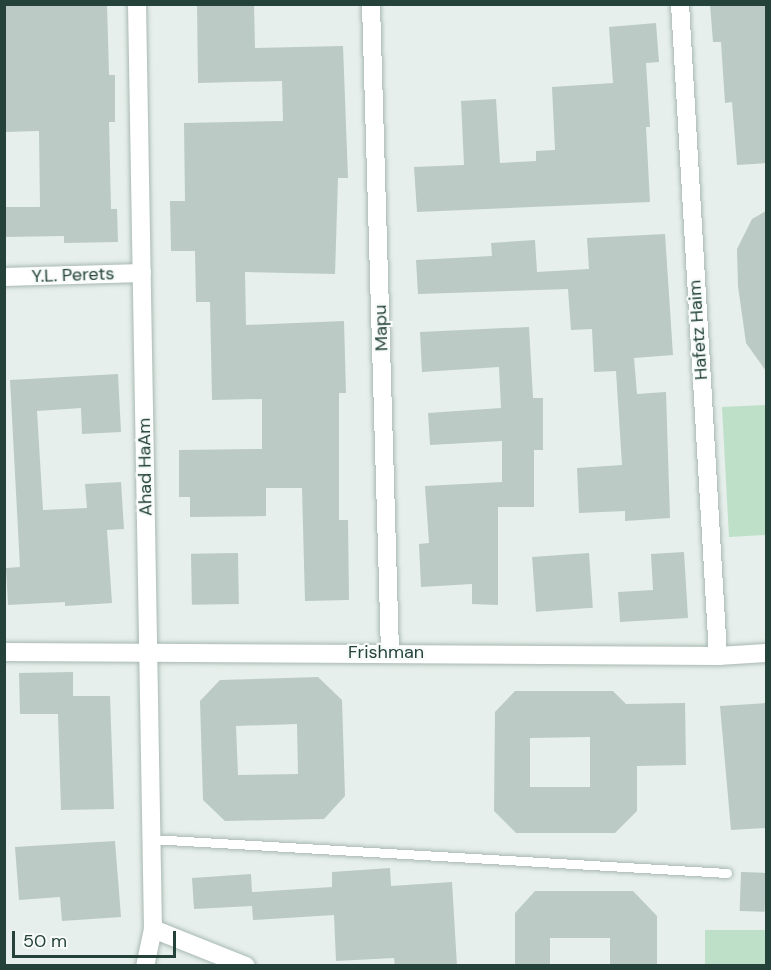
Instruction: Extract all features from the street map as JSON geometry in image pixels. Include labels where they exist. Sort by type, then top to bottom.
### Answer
[{"type":"street","name":"Ahad HaAm","points":[[137,4],[153,929],[149,949],[138,966]]},
{"type":"street","name":"Mapu","points":[[371,4],[390,652]]},
{"type":"street","name":"Hafetz Haim","points":[[680,4],[718,656]]},
{"type":"street","name":"Y.L. Perets","points":[[4,277],[142,273]]},
{"type":"street","name":"Frishman","points":[[4,652],[390,652],[718,656],[766,653]]},
{"type":"street","name":"Ahad HaAm","points":[[145,966],[153,929]]},
{"type":"street","points":[[153,929],[246,966]]},
{"type":"lane","points":[[152,839],[727,873]]},
{"type":"green space","points":[[766,405],[766,535],[729,537],[722,407]]},
{"type":"green space","points":[[705,930],[766,930],[766,965],[705,965]]},
{"type":"building","points":[[4,4],[107,4],[109,75],[115,75],[115,122],[109,122],[111,209],[117,209],[118,242],[64,243],[64,236],[4,237],[4,207],[40,207],[39,131],[4,132]]},
{"type":"building","points":[[197,4],[254,4],[255,48],[343,46],[348,178],[338,178],[335,274],[245,272],[246,325],[344,321],[346,393],[339,393],[339,520],[348,520],[349,600],[305,601],[302,488],[266,488],[266,516],[190,517],[190,497],[179,497],[179,450],[262,449],[262,399],[212,400],[210,302],[196,302],[195,251],[171,251],[170,201],[185,201],[184,123],[283,121],[282,81],[198,83]]},
{"type":"building","points":[[710,4],[766,4],[766,163],[737,165],[732,102],[725,103],[721,42],[713,42]]},
{"type":"building","points":[[656,23],[659,62],[646,63],[650,127],[646,127],[650,202],[417,212],[414,167],[464,165],[461,101],[496,99],[500,163],[536,161],[536,151],[555,150],[552,87],[613,83],[609,27]]},
{"type":"building","points":[[766,211],[766,371],[746,343],[738,286],[737,249],[752,219]]},
{"type":"building","points":[[665,234],[673,355],[634,358],[637,394],[666,392],[670,518],[625,521],[625,511],[579,513],[577,468],[622,465],[616,371],[594,372],[592,329],[571,330],[568,289],[418,294],[416,260],[492,256],[491,243],[535,240],[537,272],[589,269],[587,238]]},
{"type":"building","points":[[529,327],[533,398],[543,398],[543,450],[534,450],[534,507],[498,507],[498,605],[472,604],[472,584],[421,587],[419,544],[429,543],[425,486],[502,482],[502,441],[430,445],[428,413],[501,408],[499,367],[422,372],[420,332]]},
{"type":"building","points":[[118,374],[121,432],[82,434],[81,408],[37,411],[43,510],[87,508],[85,484],[121,482],[124,529],[107,530],[112,603],[65,606],[65,602],[8,605],[6,568],[20,567],[10,380]]},
{"type":"building","points":[[684,552],[688,618],[620,622],[618,592],[653,590],[651,554]]},
{"type":"building","points":[[238,553],[239,604],[192,605],[191,554]]},
{"type":"building","points":[[589,553],[593,608],[536,612],[532,557]]},
{"type":"building","points":[[73,672],[73,696],[110,696],[114,809],[61,810],[58,714],[20,714],[19,673]]},
{"type":"building","points":[[318,677],[342,700],[345,796],[324,819],[225,821],[203,800],[200,701],[220,680]],"holes":[[[297,724],[298,774],[238,775],[236,726]]]},
{"type":"building","points":[[515,691],[613,691],[626,704],[685,703],[686,765],[637,766],[637,811],[615,833],[516,833],[494,811],[495,712]],"holes":[[[590,737],[590,787],[530,787],[530,738]]]},
{"type":"building","points":[[766,703],[766,828],[731,830],[720,706]]},
{"type":"building","points":[[115,841],[121,917],[62,921],[60,897],[19,900],[15,847]]},
{"type":"building","points":[[390,868],[391,886],[452,882],[457,966],[395,966],[394,958],[336,961],[334,915],[253,920],[252,906],[194,909],[192,878],[251,874],[252,892],[332,887],[332,872]]},
{"type":"building","points":[[741,872],[766,873],[765,912],[740,911]]},
{"type":"building","points":[[535,891],[633,891],[657,916],[657,966],[610,966],[610,938],[550,938],[550,966],[515,966],[515,913]]}]
